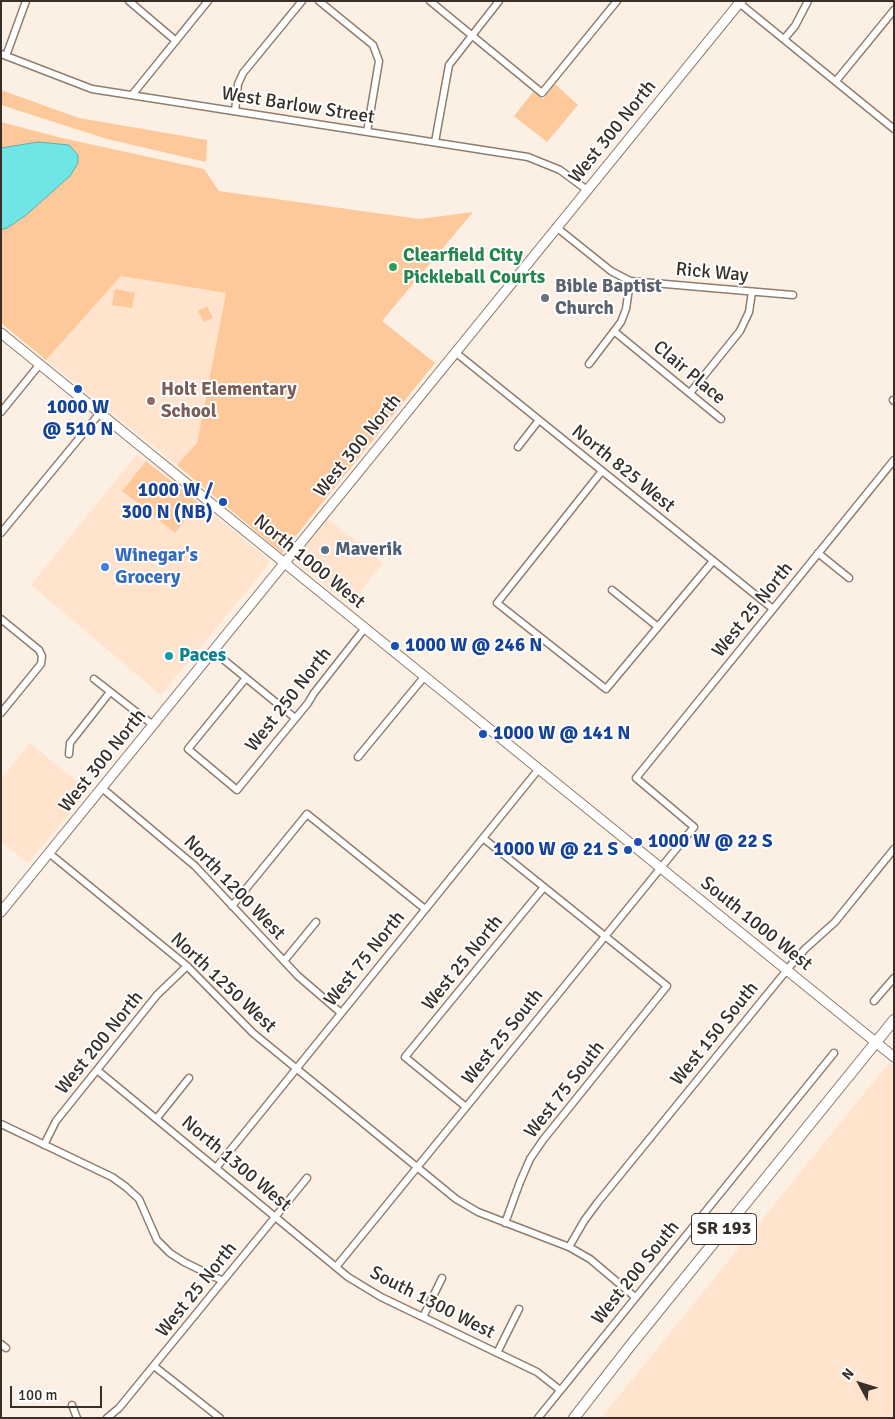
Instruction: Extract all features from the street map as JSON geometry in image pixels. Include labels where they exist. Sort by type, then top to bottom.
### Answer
[{"type":"main road","name":"West 300 North","points":[[1,912],[739,2]]},
{"type":"main road","name":"North 1000 West","points":[[1,333],[597,816]]},
{"type":"main road","name":"South 1000 West","points":[[597,816],[894,1057]]},
{"type":"main road","name":"SR 193","points":[[574,1418],[894,1020]]},
{"type":"street","points":[[4,55],[26,1]]},
{"type":"street","points":[[128,1],[176,40]]},
{"type":"street","points":[[132,95],[208,1]]},
{"type":"street","points":[[235,111],[238,84],[243,73],[302,1]]},
{"type":"street","points":[[319,1],[373,45],[379,61],[367,132]]},
{"type":"street","points":[[430,1],[542,93],[617,1]]},
{"type":"street","points":[[435,142],[449,65],[498,1]]},
{"type":"street","points":[[784,39],[795,26],[808,1]]},
{"type":"street","points":[[739,2],[893,128]]},
{"type":"street","points":[[836,82],[894,10]]},
{"type":"street","name":"West Barlow Street","points":[[4,55],[92,89],[528,157],[560,170],[587,190]]},
{"type":"street","name":"Rick Way","points":[[556,227],[611,272],[630,281],[793,296]]},
{"type":"street","points":[[589,364],[615,332],[626,309],[630,281]]},
{"type":"street","points":[[690,393],[740,331],[749,312],[752,292]]},
{"type":"street","name":"Clair Place","points":[[615,332],[721,419]]},
{"type":"street","name":"North 825 West","points":[[455,352],[773,610]]},
{"type":"street","points":[[1,412],[40,364]]},
{"type":"street","points":[[1,534],[100,413]]},
{"type":"street","points":[[518,446],[539,420]]},
{"type":"street","name":"West 25 North","points":[[694,827],[636,778],[894,460]]},
{"type":"street","points":[[602,471],[498,603],[606,689],[713,561]]},
{"type":"street","points":[[818,553],[848,578]]},
{"type":"street","points":[[612,590],[658,627]]},
{"type":"street","points":[[1,619],[39,650],[42,656],[41,664],[1,713]]},
{"type":"street","name":"West 250 North","points":[[246,678],[188,749],[237,790],[365,628]]},
{"type":"street","points":[[213,651],[295,718]]},
{"type":"street","points":[[358,757],[424,677]]},
{"type":"street","points":[[94,679],[153,725]]},
{"type":"street","points":[[69,754],[70,742],[110,692]]},
{"type":"street","name":"West 75 North","points":[[216,1168],[538,770]]},
{"type":"street","name":"North 1200 West","points":[[102,788],[178,850],[284,961],[341,1013]]},
{"type":"street","points":[[232,906],[307,814],[425,909]]},
{"type":"street","name":"West 25 South","points":[[336,1267],[694,827]]},
{"type":"street","points":[[483,838],[604,936]]},
{"type":"street","name":"West 150 South","points":[[569,1246],[598,1202],[787,970],[805,949],[835,922],[894,849]]},
{"type":"street","name":"North 1250 West","points":[[49,853],[187,966],[253,1034],[456,1199],[478,1212],[569,1246],[590,1259],[635,1298]]},
{"type":"street","name":"West 25 North","points":[[466,1107],[405,1057],[544,887]]},
{"type":"street","points":[[284,961],[316,922]]},
{"type":"street","name":"West 75 South","points":[[505,1223],[526,1166],[543,1140],[667,986],[604,936]]},
{"type":"street","name":"West 200 North","points":[[44,1145],[56,1121],[157,995],[187,966]]},
{"type":"street","points":[[874,1001],[894,978]]},
{"type":"street","name":"West 200 South","points":[[538,1418],[834,1053]]},
{"type":"street","name":"North 1300 West","points":[[97,1070],[296,1234]]},
{"type":"street","name":"North 1300 West","points":[[156,1118],[189,1078]]},
{"type":"street","points":[[1,1124],[112,1177],[139,1199],[157,1240],[170,1253],[223,1282]]},
{"type":"street","name":"West 25 North","points":[[107,1418],[119,1408],[154,1366],[307,1178]]},
{"type":"street","name":"South 1300 West","points":[[296,1234],[365,1288],[537,1372],[560,1390]]},
{"type":"street","points":[[423,1317],[442,1278]]},
{"type":"street","points":[[497,1353],[518,1309]]},
{"type":"street","points":[[154,1366],[220,1418]]},
{"type":"street","points":[[72,1405],[77,1418]]},
{"type":"shaded area","points":[[555,84],[578,105],[547,142],[514,116],[533,92],[543,99]]},
{"type":"shaded area","points":[[1,90],[79,118],[207,140],[206,162],[107,139],[1,105]]},
{"type":"shaded area","points":[[1,122],[62,138],[204,169],[219,191],[419,219],[473,212],[382,321],[435,363],[282,553],[177,465],[197,443],[226,293],[121,276],[46,360],[1,323]]},
{"type":"shaded area","name":"Holt Elementary School","points":[[121,276],[226,293],[197,443],[177,465],[46,360]]},
{"type":"shaded area","points":[[115,289],[135,293],[132,308],[112,305]]},
{"type":"shaded area","points":[[207,306],[213,318],[204,322],[198,311]]},
{"type":"shaded area","points":[[137,454],[146,461],[122,491],[175,533],[199,503],[268,559],[269,564],[161,695],[31,585]]},
{"type":"shaded area","points":[[146,461],[199,503],[175,533],[122,491]]},
{"type":"shaded area","points":[[328,519],[383,563],[349,605],[299,564],[298,556]]},
{"type":"shaded area","points":[[30,743],[88,791],[28,863],[1,842],[1,779]]},
{"type":"shaded area","points":[[889,1063],[894,1067],[894,1418],[601,1418]]},
{"type":"water","points":[[38,142],[69,145],[78,155],[78,163],[70,176],[25,216],[1,230],[1,148]]},
{"type":"place","name":"Clearfield City Pickleball Courts","points":[[393,267]]},
{"type":"place","name":"Bible Baptist Church","points":[[545,298]]},
{"type":"place","name":"1000 W @ 510 N","points":[[78,389]]},
{"type":"place","name":"Holt Elementary School","points":[[151,401]]},
{"type":"place","name":"1000 W / 300 N (NB)","points":[[223,502]]},
{"type":"place","name":"Maverik","points":[[325,550]]},
{"type":"place","name":"Winegar's Grocery","points":[[105,567]]},
{"type":"place","name":"1000 W @ 246 N","points":[[395,646]]},
{"type":"place","name":"Paces","points":[[169,656]]},
{"type":"place","name":"1000 W @ 141 N","points":[[483,734]]},
{"type":"place","name":"1000 W @ 22 S","points":[[638,842]]},
{"type":"place","name":"1000 W @ 21 S","points":[[628,850]]}]
